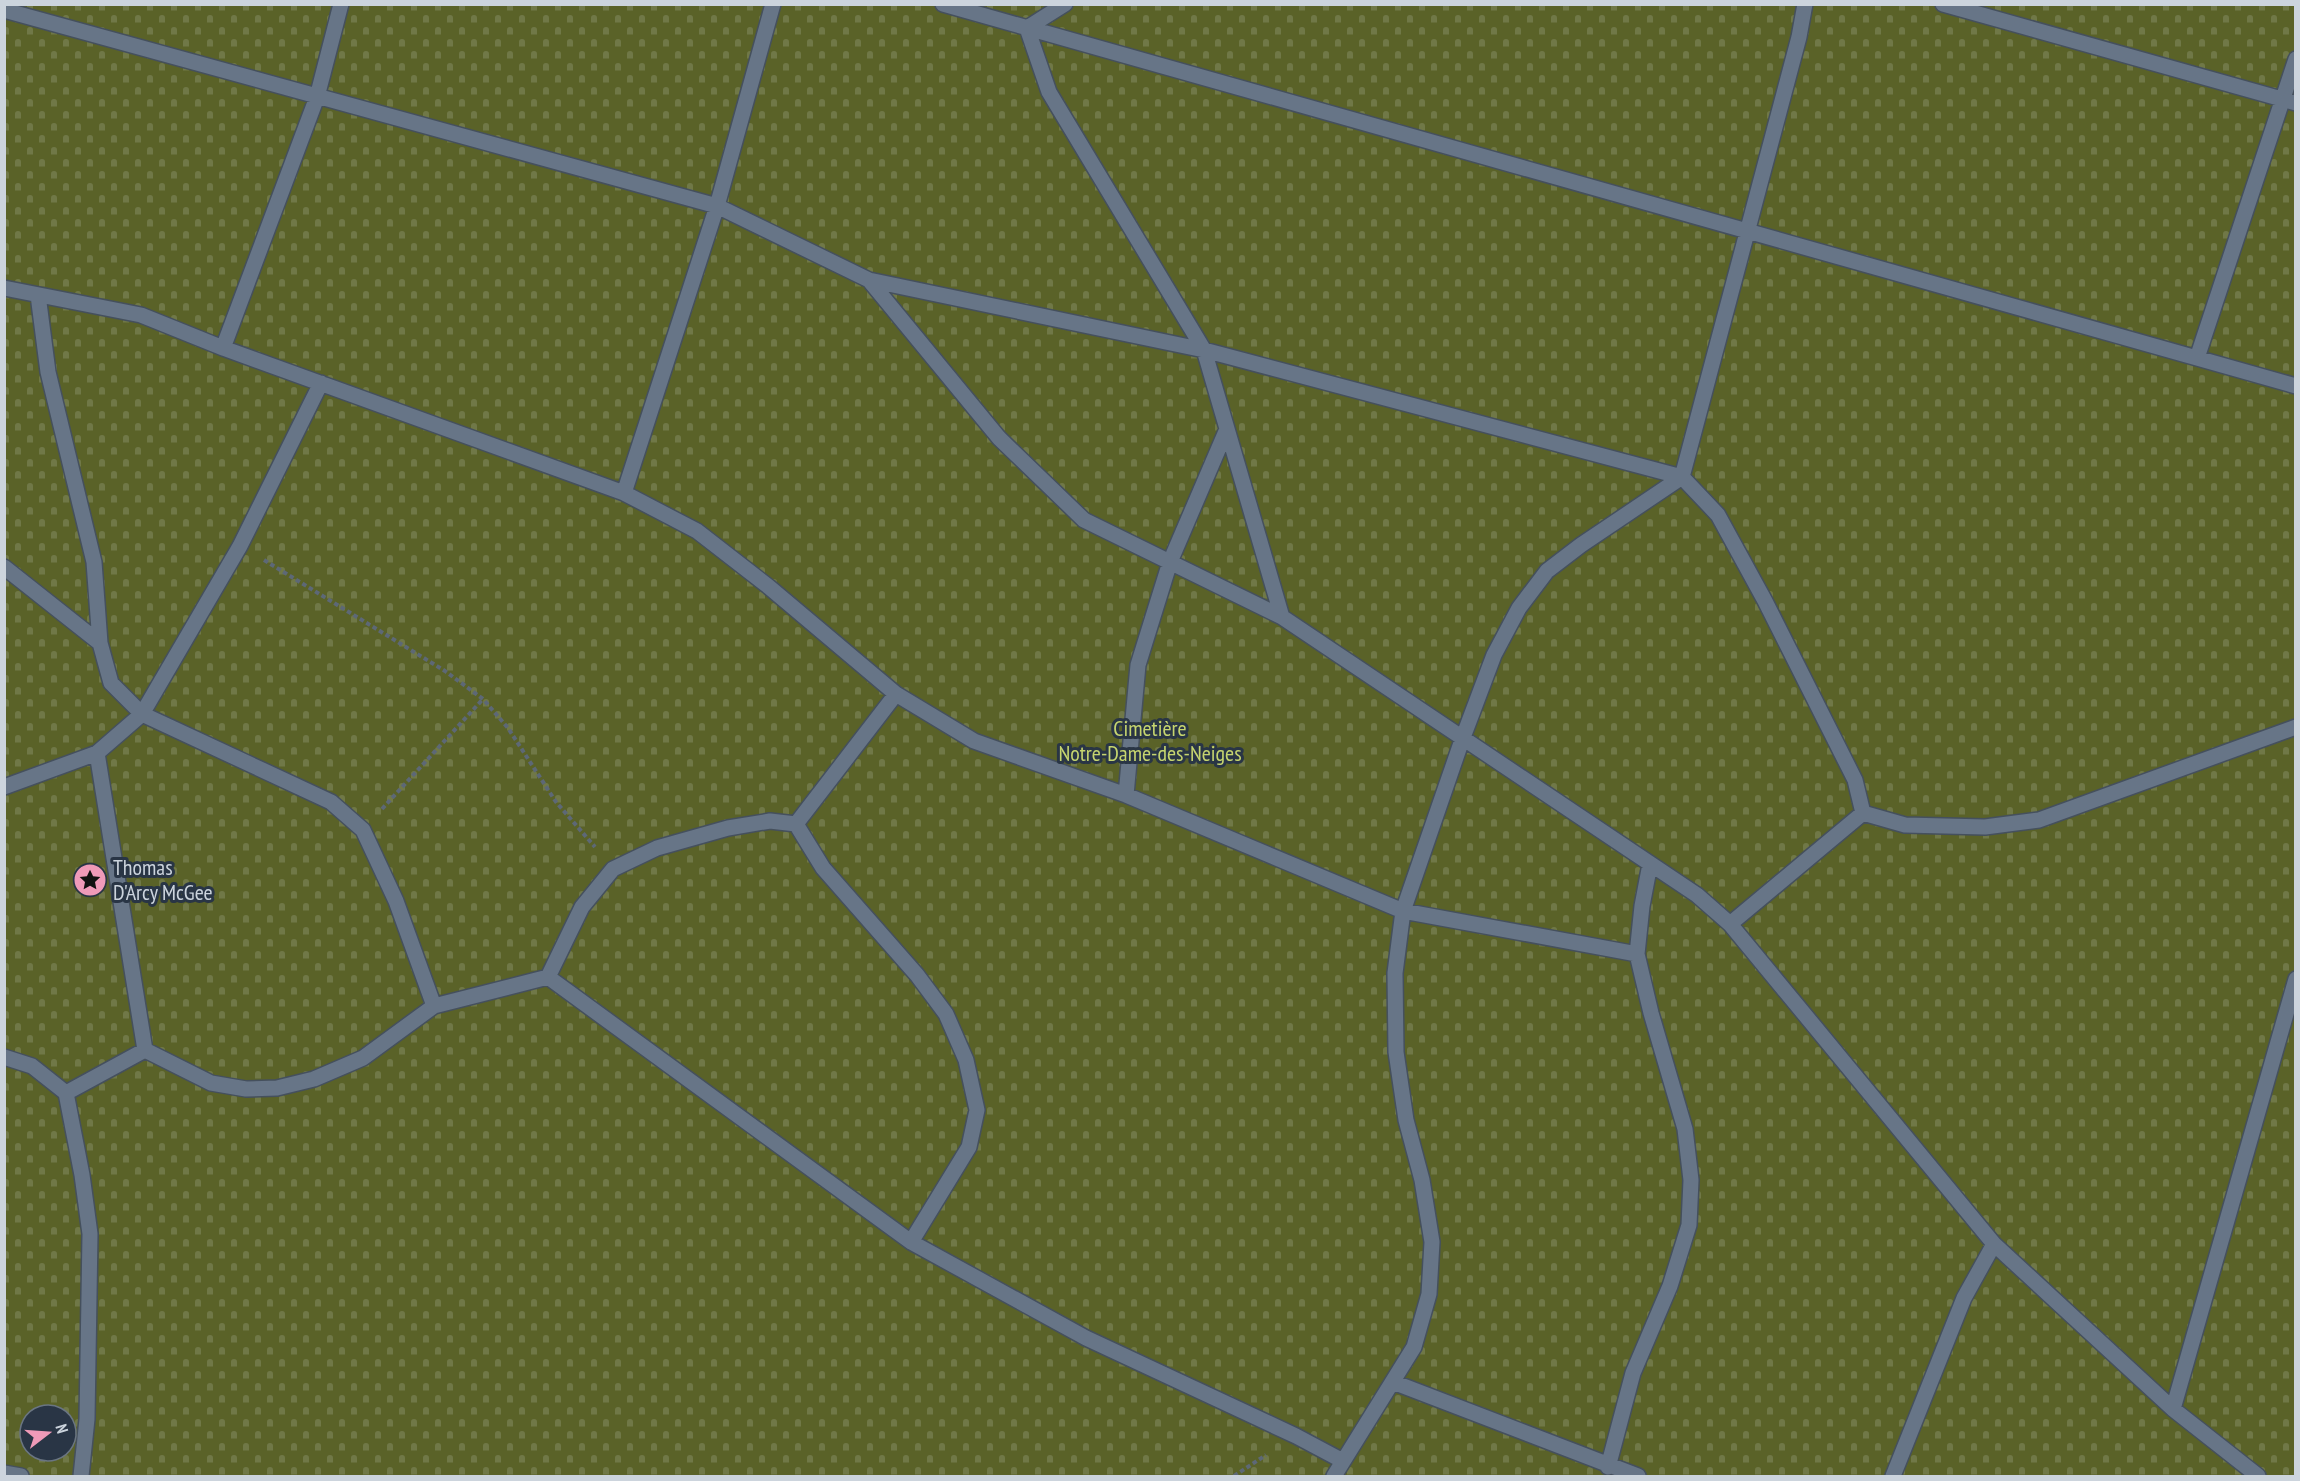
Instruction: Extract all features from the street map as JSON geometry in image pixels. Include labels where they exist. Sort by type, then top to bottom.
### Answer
[{"type":"lane","points":[[223,348],[317,97],[341,4]]},
{"type":"lane","points":[[624,494],[717,206],[773,4]]},
{"type":"lane","points":[[943,4],[2295,386]]},
{"type":"lane","points":[[1027,28],[1065,4]]},
{"type":"lane","points":[[1334,1476],[1414,1347],[1429,1294],[1432,1242],[1422,1180],[1406,1120],[1396,1052],[1395,973],[1403,911],[1494,655],[1519,608],[1547,571],[1581,545],[1682,477],[1749,231],[1799,37],[1805,4]]},
{"type":"lane","points":[[1943,4],[2289,102]]},
{"type":"lane","points":[[4,10],[717,206],[869,280],[1204,350],[1682,477],[1718,515],[1765,601],[1855,780],[1863,813]]},
{"type":"lane","points":[[1027,28],[1050,92],[1204,350],[1282,617]]},
{"type":"lane","points":[[2197,358],[2289,102],[2295,59]]},
{"type":"lane","points":[[869,280],[999,438],[1084,520],[1282,617],[1462,740],[1697,895],[1730,924],[1994,1244],[2173,1409],[2258,1476]]},
{"type":"lane","points":[[4,288],[141,315],[223,348],[624,494],[698,531],[769,586],[896,694],[974,741],[1126,795],[1403,911],[1637,954]]},
{"type":"lane","points":[[38,295],[48,372],[94,562],[100,643],[111,683],[142,714],[331,802],[363,830],[396,901],[434,1006]]},
{"type":"lane","points":[[4,787],[97,753],[142,714],[240,546],[321,383]]},
{"type":"lane","points":[[1126,795],[1138,665],[1170,562],[1227,429]]},
{"type":"lane","points":[[4,567],[100,643]]},
{"type":"lane","points":[[796,824],[896,694]]},
{"type":"lane","points":[[1863,813],[1905,825],[1985,827],[2039,820],[2295,727]]},
{"type":"lane","points":[[97,753],[145,1050]]},
{"type":"lane","points":[[1730,924],[1863,813]]},
{"type":"lane","points":[[145,1050],[211,1083],[246,1089],[277,1088],[314,1079],[363,1058],[434,1006],[548,977],[582,907],[613,869],[657,848],[728,828],[770,820],[796,824],[823,868],[917,975],[946,1014],[966,1060],[977,1110],[969,1147],[911,1242]]},
{"type":"lane","points":[[1608,1467],[1633,1373],[1670,1286],[1689,1225],[1691,1180],[1685,1129],[1637,954],[1642,906],[1650,864]]},
{"type":"lane","points":[[548,977],[911,1242],[1086,1338],[1296,1436],[1343,1461]]},
{"type":"lane","points":[[2173,1409],[2295,979]]},
{"type":"lane","points":[[66,1093],[145,1050]]},
{"type":"lane","points":[[4,1057],[32,1066],[66,1093],[82,1175],[90,1234],[87,1419],[81,1476]]},
{"type":"lane","points":[[1893,1476],[1964,1298],[1994,1244]]},
{"type":"lane","points":[[1393,1382],[1608,1467],[1638,1476]]},
{"type":"lane","points":[[4,1473],[21,1476]]},
{"type":"path","points":[[240,546],[445,671],[483,699],[508,728],[556,802],[613,869]]},
{"type":"path","points":[[363,830],[483,699]]},
{"type":"green space","name":"Cimetière Notre-Dame-des-Neiges","points":[[5,5],[2295,5],[2295,1476],[5,1476]]},
{"type":"place","name":"Thomas D'Arcy McGee","points":[[90,880]]}]
